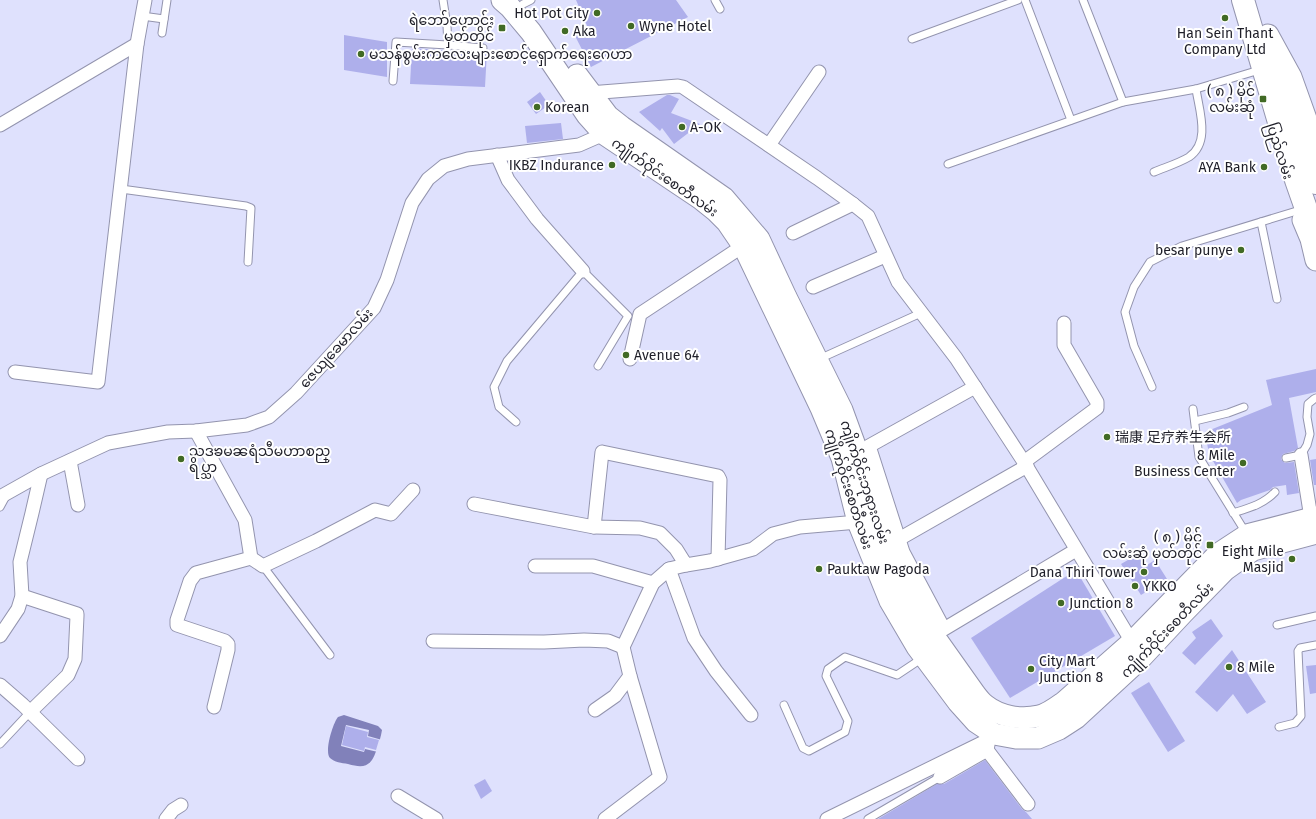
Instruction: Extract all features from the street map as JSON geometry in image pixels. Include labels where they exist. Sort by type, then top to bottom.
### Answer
[{"type":"highway","name":"ပြည်လမ်း","points":[[1243,0],[1261,37]]},
{"type":"highway","name":"ပြည်လမ်း","points":[[1258,0],[1261,37],[1267,74],[1296,180],[1316,238]]},
{"type":"highway","name":"ပြည်လမ်း","points":[[1267,74],[1316,183]]},
{"type":"main road","points":[[516,2],[548,32],[589,93],[608,116],[610,129]]},
{"type":"main road","name":"ကျိုက်ဝိုင်းစေတီလမ်း","points":[[516,2],[531,32],[583,108],[706,203],[751,241]]},
{"type":"main road","name":"ပြည်လမ်း","points":[[1261,37],[1291,77],[1314,134]]},
{"type":"main road","name":"ပြည်လမ်း","points":[[1267,74],[1257,83],[1311,239],[1316,260]]},
{"type":"main road","points":[[751,241],[759,239],[778,300],[815,369]]},
{"type":"main road","name":"ကျိုက်ဝိုင်းဘုရားလမ်း","points":[[815,369],[842,410],[857,451],[867,520],[895,568],[919,615],[975,694],[986,705],[1001,715],[1020,718],[1040,716],[1064,702],[1132,642],[1218,554],[1247,535],[1314,522]]},
{"type":"main road","name":"ကျိုက်ဝိုင်းစေတီလမ်း","points":[[867,520],[890,602],[924,657],[990,741],[1016,738],[1038,738],[1059,729],[1076,718],[1140,659],[1225,570],[1253,550],[1314,522]]},
{"type":"street","points":[[15,372],[98,382],[137,44],[145,0]]},
{"type":"street","points":[[0,125],[137,44]]},
{"type":"street","points":[[769,145],[819,72]]},
{"type":"street","points":[[589,93],[678,86],[683,87],[769,145],[868,216],[898,282],[956,358],[975,387],[1025,464],[1132,642]]},
{"type":"street","name":"ဇေယျခေမာလမ်း","points":[[4,494],[41,474],[108,444],[168,432],[196,431],[247,425],[269,417],[296,393],[374,308],[387,280],[412,203],[428,179],[444,166],[468,159],[579,145],[610,129]]},
{"type":"street","points":[[498,155],[508,180],[537,219],[583,271]]},
{"type":"street","points":[[793,233],[853,204]]},
{"type":"street","points":[[630,359],[640,314],[751,241]]},
{"type":"street","points":[[814,287],[885,256]]},
{"type":"street","points":[[899,539],[1025,464],[1097,408],[1097,402],[1064,345],[1064,323]]},
{"type":"street","points":[[975,387],[869,446],[903,552],[944,629],[1076,550]]},
{"type":"street","points":[[196,431],[245,520],[251,558],[263,566],[316,541],[375,510],[391,514],[413,490]]},
{"type":"street","points":[[594,527],[602,452],[718,476],[720,480],[718,559]]},
{"type":"street","points":[[1300,455],[1314,522]]},
{"type":"street","points":[[70,461],[78,505]]},
{"type":"street","points":[[0,636],[18,609],[22,596],[20,562],[41,474]]},
{"type":"street","points":[[474,504],[594,527],[640,528],[660,533],[676,549],[686,565]]},
{"type":"street","points":[[605,819],[660,777],[630,676],[623,647],[653,583],[669,568],[718,559],[753,549],[773,534],[800,528],[867,520]]},
{"type":"street","points":[[214,707],[228,644],[225,641],[177,625],[177,620],[190,581],[196,573],[251,558]]},
{"type":"street","points":[[535,566],[593,566],[653,583]]},
{"type":"street","points":[[669,568],[694,638],[716,671],[751,715]]},
{"type":"street","points":[[22,596],[76,614],[77,616],[75,659],[68,675],[30,712]]},
{"type":"street","points":[[433,641],[544,642],[584,640],[608,641],[623,647]]},
{"type":"street","points":[[594,710],[615,696],[630,676]]},
{"type":"street","points":[[0,685],[78,759]]},
{"type":"street","points":[[940,777],[990,741],[1001,715]]},
{"type":"street","points":[[990,741],[1028,804]]},
{"type":"street","points":[[827,819],[990,741]]},
{"type":"street","points":[[398,796],[436,819]]},
{"type":"street","points":[[166,819],[173,810],[181,805]]},
{"type":"lane","points":[[162,33],[167,0]]},
{"type":"lane","points":[[443,0],[448,45]]},
{"type":"lane","points":[[715,0],[720,9]]},
{"type":"lane","points":[[912,39],[1018,0]]},
{"type":"lane","points":[[1024,0],[1071,120]]},
{"type":"lane","points":[[1084,0],[1123,102]]},
{"type":"lane","points":[[142,16],[164,18]]},
{"type":"lane","points":[[392,81],[396,42],[484,48]]},
{"type":"lane","points":[[948,164],[1123,102],[1267,74]]},
{"type":"lane","points":[[1154,172],[1184,160],[1191,155],[1200,143],[1203,128],[1196,89]]},
{"type":"lane","points":[[121,189],[246,206],[251,208],[248,262]]},
{"type":"lane","points":[[1152,387],[1134,346],[1125,312],[1134,287],[1150,262],[1182,246],[1300,210]]},
{"type":"lane","points":[[1261,222],[1277,299]]},
{"type":"lane","points":[[516,422],[499,407],[494,387],[507,361],[583,271],[628,316],[598,366]]},
{"type":"lane","points":[[815,369],[921,313]]},
{"type":"lane","points":[[1286,458],[1300,455],[1307,445],[1310,434],[1307,417],[1308,404],[1316,398]]},
{"type":"lane","points":[[1195,421],[1228,413],[1244,407]]},
{"type":"lane","points":[[1193,409],[1199,457],[1247,535]]},
{"type":"lane","points":[[1233,513],[1254,506],[1270,497],[1275,492]]},
{"type":"lane","points":[[0,507],[4,494]]},
{"type":"lane","points":[[263,566],[330,655]]},
{"type":"lane","points":[[1277,625],[1316,616]]},
{"type":"lane","points":[[1279,727],[1295,723],[1301,716],[1298,651],[1300,648],[1316,646]]},
{"type":"lane","points":[[784,705],[803,748],[809,751],[845,732],[848,721],[826,676],[828,669],[845,657],[897,675],[924,657]]},
{"type":"lane","points":[[0,744],[30,712]]},
{"type":"lane","points":[[868,819],[940,777]]},
{"type":"water","points":[[344,715],[378,726],[382,730],[373,759],[367,765],[359,766],[338,762],[330,758],[328,755],[330,738],[336,720],[338,717]]},
{"type":"pier","points":[[346,725],[369,730],[368,736],[382,740],[378,752],[365,749],[364,752],[341,746]]},
{"type":"building","name":"Wyne Hotel","points":[[576,0],[676,0],[688,17],[591,67],[574,34],[588,28]]},
{"type":"building","points":[[344,35],[387,42],[387,77],[344,70]]},
{"type":"building","points":[[412,48],[483,53],[487,51],[485,87],[410,84]]},
{"type":"building","points":[[540,92],[549,105],[536,114],[527,102]]},
{"type":"building","points":[[667,95],[679,99],[671,113],[700,124],[674,144],[662,128],[660,131],[639,112]]},
{"type":"building","points":[[561,123],[563,139],[527,143],[525,126]]},
{"type":"building","points":[[1316,369],[1316,392],[1289,398],[1298,448],[1294,451],[1283,454],[1281,459],[1285,463],[1294,462],[1299,493],[1287,495],[1286,485],[1273,487],[1270,490],[1241,500],[1237,503],[1209,454],[1205,432],[1272,405],[1266,380]]},
{"type":"building","points":[[1316,459],[1316,485],[1314,485],[1310,460]]},
{"type":"building","name":"Dana Thiri Tower","points":[[1140,553],[1147,565],[1155,560],[1167,579],[1141,595],[1121,564]]},
{"type":"building","name":"Junction 8","points":[[1076,570],[1115,636],[1010,698],[971,638]]},
{"type":"building","points":[[1211,619],[1223,636],[1195,665],[1182,653],[1196,638],[1192,632]]},
{"type":"building","points":[[1232,650],[1266,702],[1247,714],[1233,694],[1217,712],[1195,692]]},
{"type":"building","points":[[1316,665],[1316,693],[1310,694],[1306,666]]},
{"type":"building","points":[[1149,682],[1185,741],[1168,752],[1131,693]]},
{"type":"building","points":[[346,726],[368,732],[367,737],[379,740],[376,750],[365,747],[364,751],[342,745]]},
{"type":"building","points":[[985,760],[1022,809],[1032,819],[878,819],[937,784],[944,784]]},
{"type":"building","points":[[485,779],[492,791],[481,799],[474,785]]},
{"type":"place","name":"Hot Pot City","points":[[597,13]]},
{"type":"place","name":"Han Sein Thant Company Ltd","points":[[1225,18]]},
{"type":"place","name":"Wyne Hotel","points":[[631,26]]},
{"type":"place","name":"ရဲဘော်ဟောင်း မှတ်တိုင်","points":[[502,28]]},
{"type":"place","name":"Aka","points":[[565,31]]},
{"type":"place","name":"မသန်စွမ်းကလေးများစောင့်ရှောက်ရေးဂေဟာ","points":[[361,54]]},
{"type":"place","name":"( ၈ ) မိုင် လမ်းဆုံ","points":[[1263,99]]},
{"type":"place","name":"Korean","points":[[537,107]]},
{"type":"place","name":"A-OK","points":[[682,127]]},
{"type":"place","name":"IKBZ Indurance","points":[[612,165]]},
{"type":"place","name":"AYA Bank","points":[[1264,167]]},
{"type":"place","name":"besar punye","points":[[1241,250]]},
{"type":"place","name":"Avenue 64","points":[[626,355]]},
{"type":"place","name":"瑞康 足疗养生会所","points":[[1107,437]]},
{"type":"place","name":"သဒၶမၼရံသီမဟာစည္ ရိပ္သာ","points":[[181,459]]},
{"type":"place","name":"8 Mile Business Center","points":[[1243,463]]},
{"type":"place","name":"( ၈ ) မိုင် လမ်းဆုံ မှတ်တိုင်","points":[[1210,545]]},
{"type":"place","name":"Eight Mile Masjid","points":[[1292,559]]},
{"type":"place","name":"Pauktaw Pagoda","points":[[819,569]]},
{"type":"place","name":"Dana Thiri Tower","points":[[1144,572]]},
{"type":"place","name":"YKKO","points":[[1135,586]]},
{"type":"place","name":"Junction 8","points":[[1061,603]]},
{"type":"place","name":"8 Mile","points":[[1229,667]]},
{"type":"place","name":"City Mart Junction 8","points":[[1031,669]]}]
